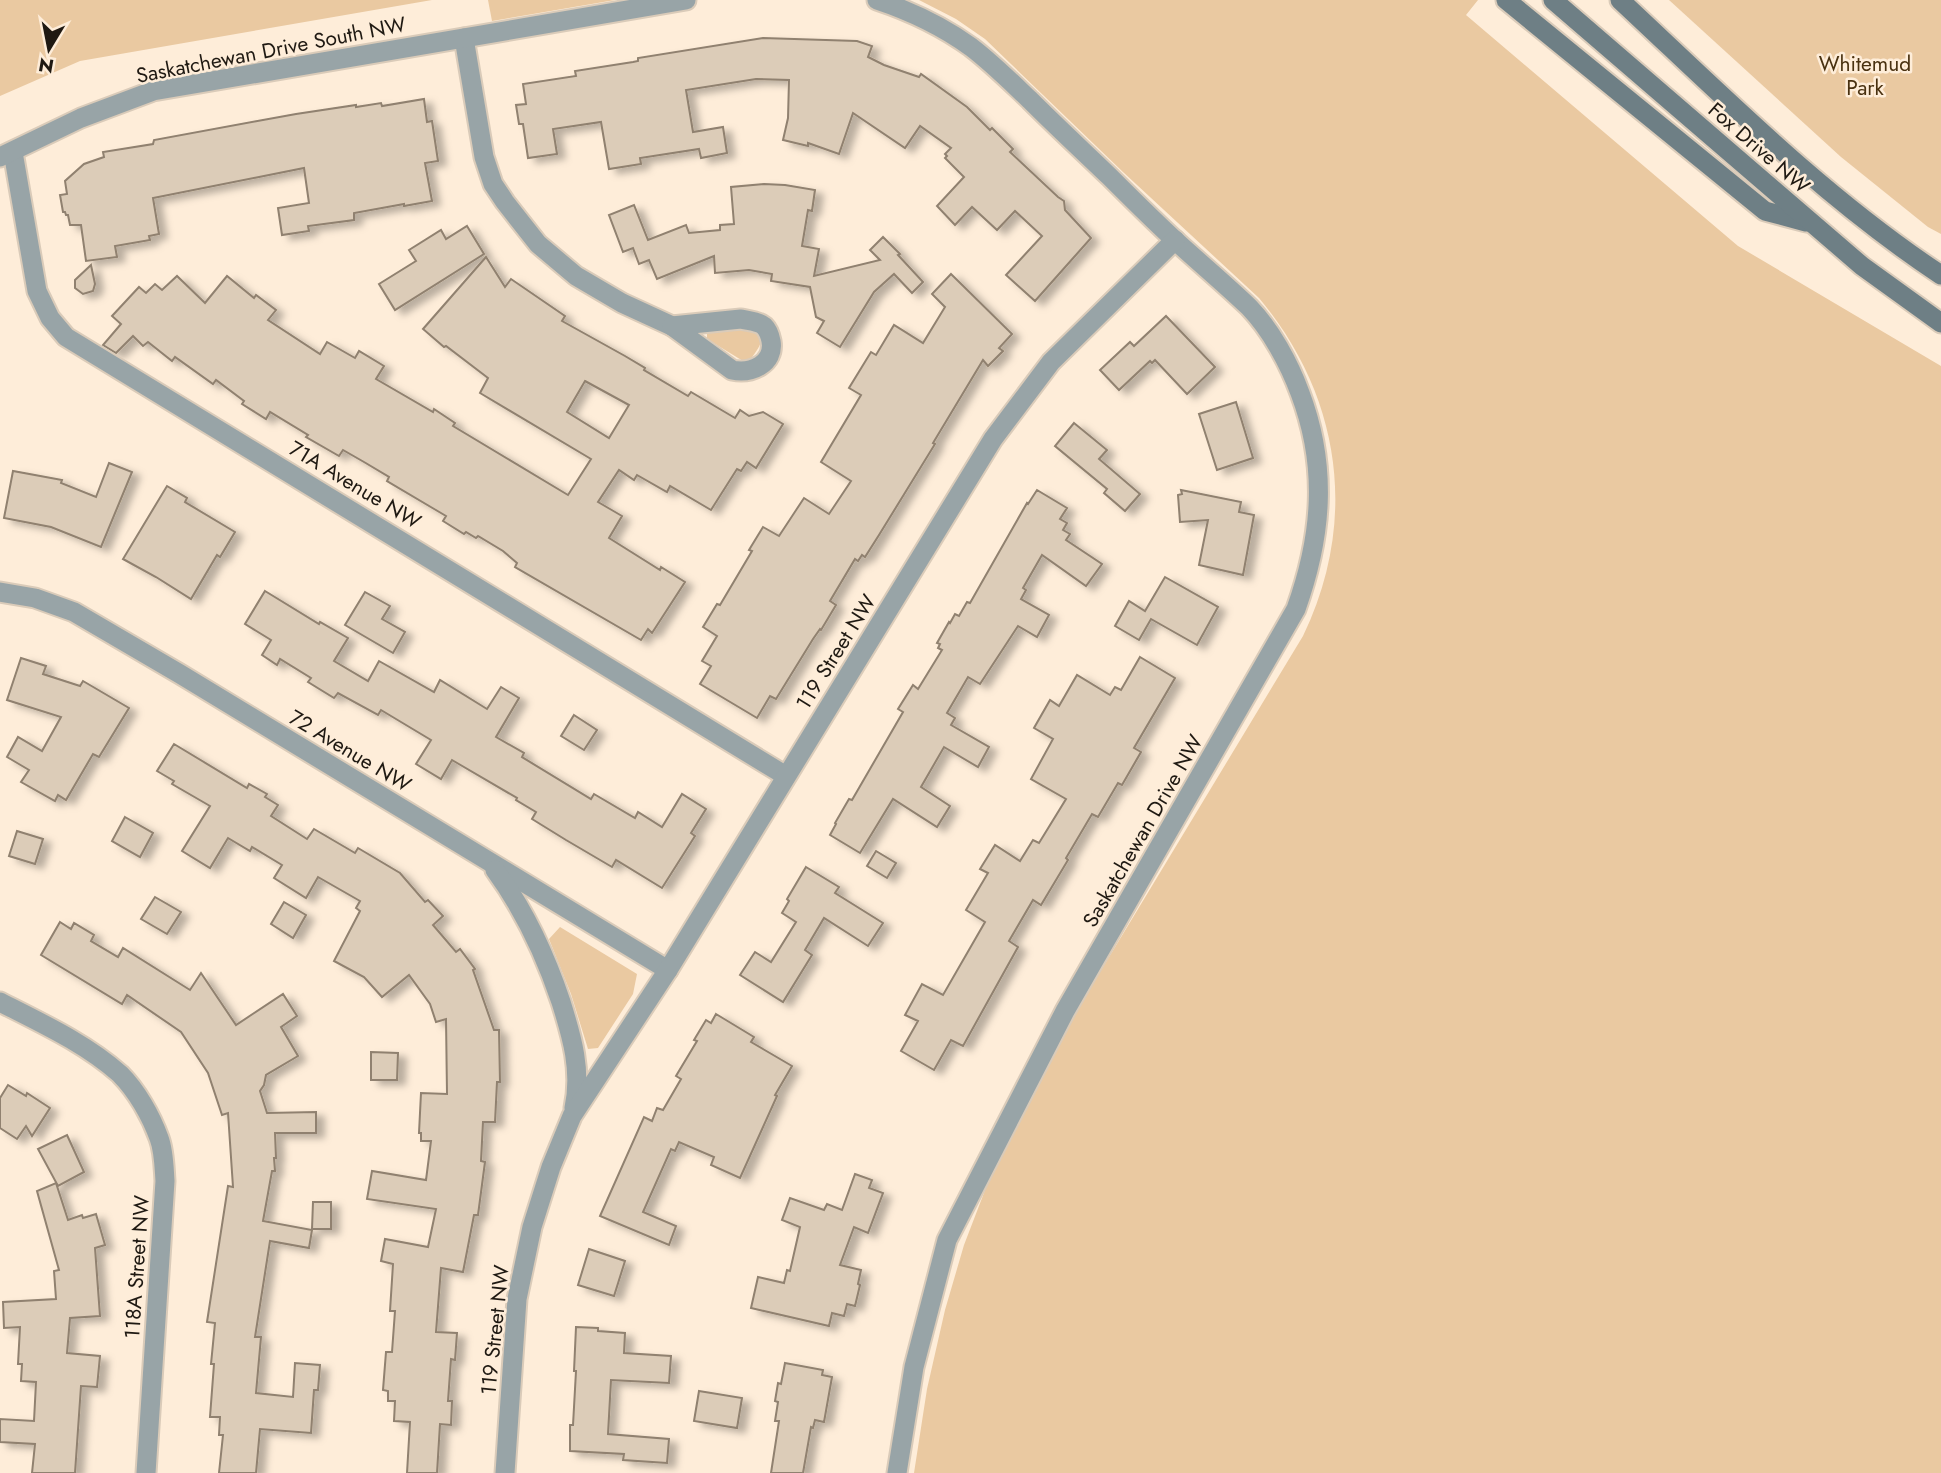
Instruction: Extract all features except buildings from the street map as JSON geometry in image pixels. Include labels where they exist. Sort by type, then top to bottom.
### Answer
[{"type":"main road","points":[[1506,0],[1765,211],[1811,223]]},
{"type":"main road","name":"Fox Drive NW","points":[[1553,0],[1862,266],[1941,323]]},
{"type":"main road","name":"Fox Drive NW","points":[[1620,0],[1832,194],[1898,247],[1941,275]]},
{"type":"street","name":"Saskatchewan Drive South NW","points":[[7,155],[81,118],[153,91],[686,0]]},
{"type":"street","points":[[877,0],[919,16],[945,30],[993,65],[1175,240]]},
{"type":"street","points":[[464,38],[484,157],[494,184],[505,202],[538,244],[576,276],[622,303],[672,326],[732,370],[742,372],[762,365],[769,357],[772,347],[770,334],[765,326],[756,322],[727,320],[672,326]]},
{"type":"street","name":"71A Avenue NW","points":[[7,155],[37,291],[50,318],[66,337],[786,776]]},
{"type":"street","name":"119 Street NW","points":[[572,1116],[668,970],[993,439],[1051,362],[1175,240]]},
{"type":"street","name":"Saskatchewan Drive NW","points":[[897,1473],[914,1367],[947,1240],[1066,1011],[1296,609],[1307,580],[1314,549],[1319,486],[1316,454],[1310,423],[1290,370],[1279,348],[1250,308],[1175,240]]},
{"type":"street","name":"72 Avenue NW","points":[[0,592],[34,598],[74,612],[668,970]]},
{"type":"street","name":"119 Street NW","points":[[491,864],[530,923],[545,956],[565,1014],[578,1077],[572,1116],[551,1167],[532,1227],[517,1298],[505,1473]]},
{"type":"street","name":"118A Street NW","points":[[0,1002],[56,1031],[121,1075],[145,1106],[160,1140],[165,1181],[146,1473]]},
{"type":"green space","points":[[0,0],[432,0],[80,61],[0,96]]},
{"type":"green space","points":[[488,0],[615,0],[492,21]]},
{"type":"green space","points":[[919,0],[1478,0],[1466,15],[1738,246],[1941,366],[1941,1473],[914,1473],[927,1389],[945,1310],[964,1245],[997,1159],[1051,1053],[1303,636],[1321,592],[1331,548],[1335,504],[1333,460],[1324,417],[1308,376],[1287,336],[1259,298],[985,39],[956,19]]},
{"type":"green space","name":"Whitemud Park","points":[[1669,0],[1941,0],[1941,234],[1928,227],[1841,157]]},
{"type":"green space","points":[[744,326],[757,333],[761,340],[750,360],[743,361],[707,339],[707,332]]},
{"type":"green space","points":[[560,927],[637,974],[633,994],[598,1048],[588,1049],[571,994],[549,939]]}]
